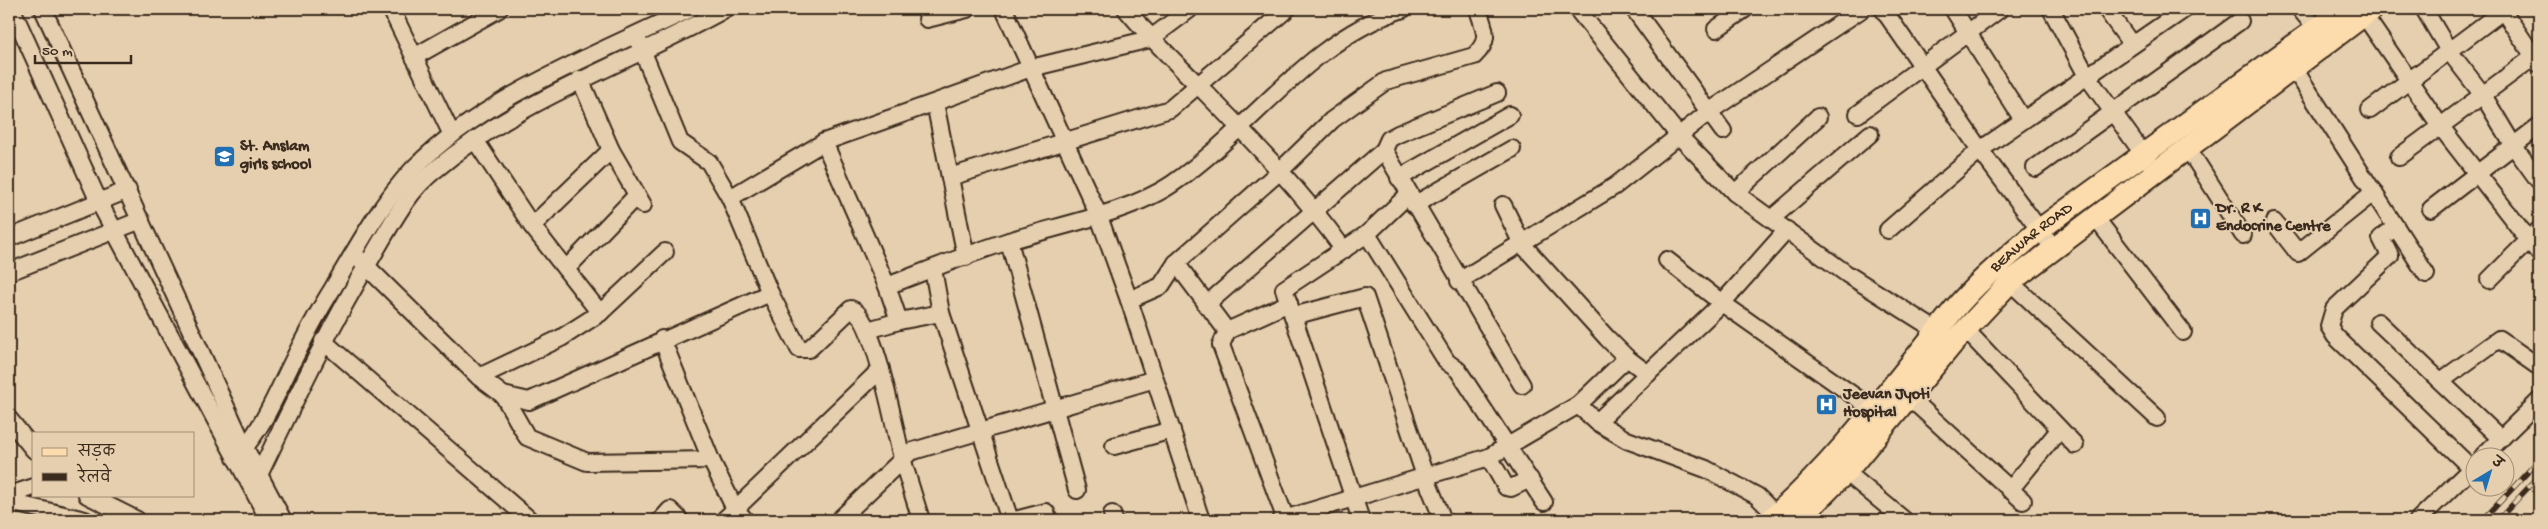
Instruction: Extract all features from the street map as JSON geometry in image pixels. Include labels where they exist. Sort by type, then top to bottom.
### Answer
[{"type":"main road","name":"BEAWAR ROAD","points":[[1792,511],[1874,410],[2010,282],[2293,67],[2344,9]]},
{"type":"main road","name":"BEAWAR ROAD","points":[[1792,511],[1846,472],[1909,398],[1953,334],[1953,311],[1987,275],[2039,230],[2143,154],[2322,36],[2365,10]]},
{"type":"street","points":[[12,9],[99,202],[255,480],[271,519]]},
{"type":"street","points":[[43,9],[128,190],[240,453]]},
{"type":"street","points":[[391,9],[452,134]]},
{"type":"street","points":[[414,57],[499,9]]},
{"type":"street","points":[[255,480],[323,341],[404,203],[418,186],[434,170],[475,140],[580,79],[690,9]]},
{"type":"street","points":[[240,453],[254,437],[304,338],[354,254],[398,186],[452,134],[552,75],[724,9]]},
{"type":"street","points":[[927,19],[967,9]]},
{"type":"street","points":[[1004,9],[1098,214],[1129,300],[1201,520]]},
{"type":"street","points":[[1126,9],[1150,39],[1198,85],[1280,171],[1315,210],[1344,250]]},
{"type":"street","points":[[730,198],[824,142],[1031,68],[1150,39],[1190,9]]},
{"type":"street","points":[[950,176],[1170,110],[1287,9]]},
{"type":"street","points":[[887,286],[1009,241],[1146,200],[1173,183],[1240,128],[1314,58],[1372,13],[1403,9]]},
{"type":"street","points":[[1129,300],[1162,286],[1176,263],[1280,171],[1332,120],[1386,81],[1474,56],[1483,47],[1486,39],[1478,9]]},
{"type":"street","points":[[1577,9],[1680,137],[1735,193],[1847,274],[1953,334],[2075,445]]},
{"type":"street","points":[[1634,9],[1723,131]]},
{"type":"street","points":[[1716,29],[1744,9]]},
{"type":"street","points":[[1459,281],[1615,186],[1680,137],[1710,111],[1862,9]]},
{"type":"street","points":[[1883,9],[1980,150],[2053,248]]},
{"type":"street","points":[[1953,9],[2023,120]]},
{"type":"street","points":[[1858,114],[1966,32],[2000,9]]},
{"type":"street","points":[[2050,9],[2087,76],[2155,171]]},
{"type":"street","points":[[2106,9],[2132,45]]},
{"type":"street","points":[[1888,230],[1980,150],[2184,9]]},
{"type":"street","points":[[2300,9],[2322,36]]},
{"type":"street","points":[[2424,9],[2449,51],[2483,96],[2513,146],[2539,181]]},
{"type":"street","points":[[2370,110],[2504,9],[2538,58],[2399,157]]},
{"type":"street","points":[[2365,10],[2408,82],[2441,127],[2477,174],[2536,241],[2489,280]]},
{"type":"street","points":[[2035,168],[2114,114],[2240,21]]},
{"type":"street","points":[[639,43],[680,142],[709,162],[730,198],[770,292],[799,349],[809,350],[851,309],[859,315],[868,330],[881,369],[902,459],[921,520]]},
{"type":"street","points":[[2293,67],[2426,274]]},
{"type":"street","points":[[567,268],[640,200],[611,150],[580,79]]},
{"type":"street","points":[[1206,304],[1384,150],[1389,138],[1497,93]]},
{"type":"street","points":[[934,103],[966,256]]},
{"type":"street","points":[[1399,178],[1510,115]]},
{"type":"street","points":[[1735,193],[1818,117]]},
{"type":"street","points":[[2431,209],[2539,126]]},
{"type":"street","points":[[1771,219],[1870,134]]},
{"type":"street","points":[[475,140],[532,226],[567,268],[600,313]]},
{"type":"street","points":[[824,142],[887,286],[899,322]]},
{"type":"street","points":[[2187,147],[2243,235]]},
{"type":"street","points":[[1361,520],[1284,289],[1344,250],[1412,200],[1512,149]]},
{"type":"street","points":[[532,226],[611,150]]},
{"type":"street","points":[[1384,150],[1441,246],[1459,281],[1522,384]]},
{"type":"street","points":[[9,238],[128,190]]},
{"type":"street","points":[[2274,222],[2298,253],[2374,192]]},
{"type":"street","points":[[1503,205],[1522,244],[1627,358],[1648,374]]},
{"type":"street","points":[[2095,217],[2183,332]]},
{"type":"street","points":[[9,272],[141,220]]},
{"type":"street","points":[[2396,227],[2381,238],[2390,256],[2334,309],[2329,326],[2335,336],[2466,454]]},
{"type":"street","points":[[1597,422],[1722,302],[1787,230]]},
{"type":"street","points":[[1366,234],[1446,362],[1458,370],[1544,502]]},
{"type":"street","points":[[1009,241],[1077,490]]},
{"type":"street","points":[[479,377],[561,338],[600,313],[665,252]]},
{"type":"street","points":[[354,254],[479,377],[503,395],[529,401],[662,339],[770,292]]},
{"type":"street","points":[[1667,260],[1722,302],[1874,410]]},
{"type":"street","points":[[1176,263],[1227,331]]},
{"type":"street","points":[[933,269],[941,312],[1010,520]]},
{"type":"street","points":[[2010,282],[2156,418]]},
{"type":"street","points":[[1443,520],[1425,476],[1365,297],[1291,310],[1227,331],[1221,345],[1284,520],[1353,498],[1425,476],[1489,457],[1578,405],[1627,358]]},
{"type":"street","points":[[868,330],[941,312]]},
{"type":"street","points":[[2378,322],[2501,439]]},
{"type":"street","points":[[662,339],[735,516],[881,369]]},
{"type":"street","points":[[2441,381],[2499,339],[2539,367]]},
{"type":"street","points":[[323,341],[530,520]]},
{"type":"street","points":[[839,520],[910,452],[1155,379]]},
{"type":"street","points":[[503,395],[526,437],[587,462],[711,460]]},
{"type":"street","points":[[1909,398],[2017,496],[2059,430]]},
{"type":"street","points":[[2494,446],[2539,401]]},
{"type":"street","points":[[1578,405],[1597,422],[1627,440],[1681,459],[1792,511]]},
{"type":"street","points":[[9,419],[32,448]]},
{"type":"street","points":[[1114,446],[1172,430]]},
{"type":"street","points":[[1489,457],[1506,487],[1511,488],[1530,479]]},
{"type":"street","points":[[1846,472],[1904,520]]},
{"type":"street","points":[[2418,520],[2466,473]]},
{"type":"street","points":[[9,495],[32,489]]},
{"type":"street","points":[[89,496],[137,520]]},
{"type":"street","points":[[9,502],[85,520]]},
{"type":"street","points":[[661,520],[670,510],[680,520]]},
{"type":"street","points":[[1015,520],[1046,512],[1049,520]]},
{"type":"railway","points":[[2483,520],[2539,460]]},
{"type":"railway","points":[[2498,520],[2539,476]]},
{"type":"place","name":"St. Anslam girls school","points":[[224,156]]},
{"type":"place","name":"Dr. R K Endocrine Centre","points":[[2200,218]]},
{"type":"place","name":"Jeevan Jyoti Hospital","points":[[1827,404]]}]
